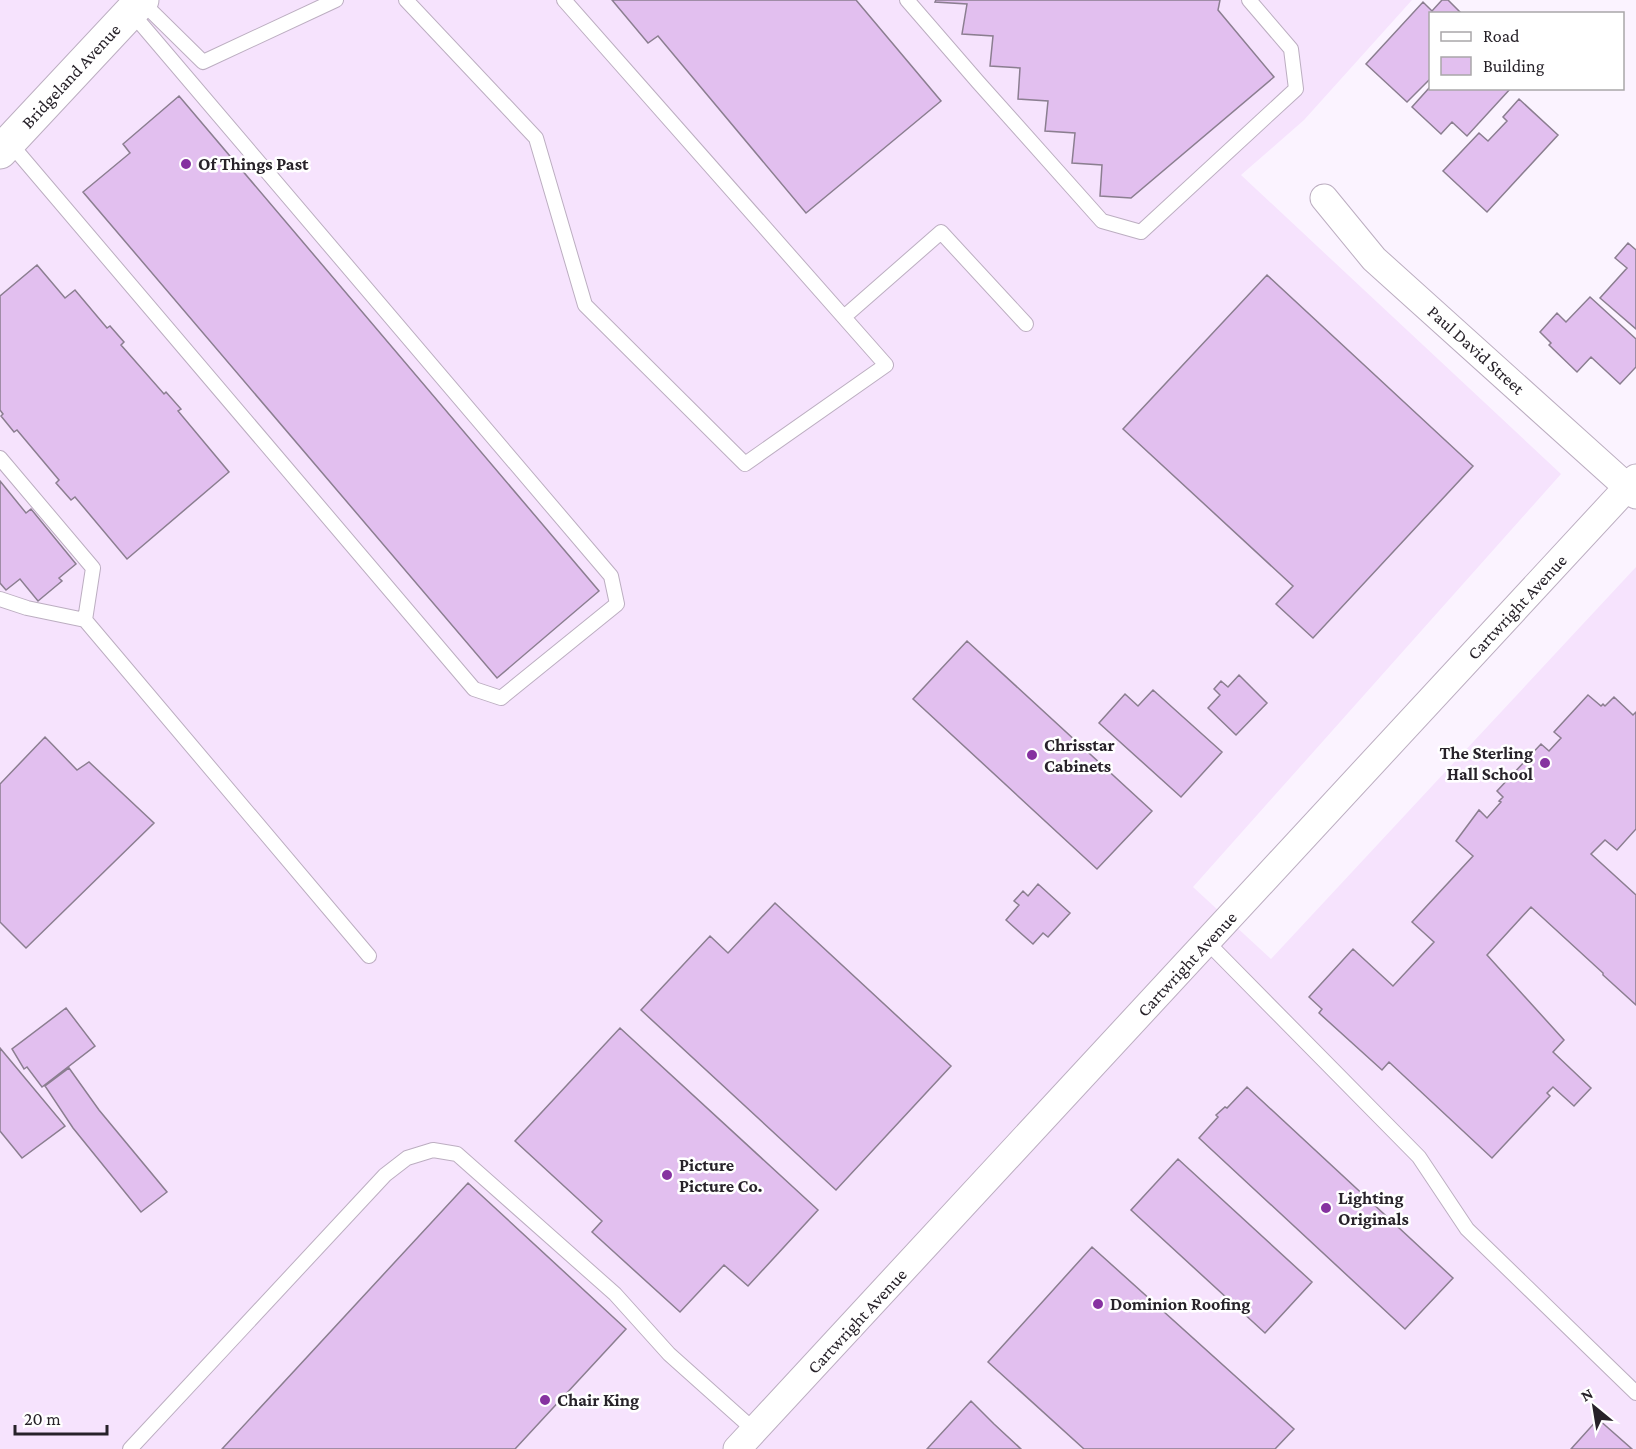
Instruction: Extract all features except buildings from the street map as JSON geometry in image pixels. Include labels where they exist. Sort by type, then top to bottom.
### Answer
[{"type":"street","name":"Bridgeland Avenue","points":[[5,147],[138,4]]},
{"type":"street","name":"Paul David Street","points":[[1324,198],[1374,259],[1633,487]]},
{"type":"street","name":"Cartwright Avenue","points":[[745,1440],[1633,487]]},
{"type":"lane","points":[[138,4],[203,62],[336,0]]},
{"type":"lane","points":[[406,0],[536,138],[585,305],[745,464],[886,365],[564,0]]},
{"type":"lane","points":[[907,0],[1102,221],[1141,232],[1296,89],[1291,49],[1249,0]]},
{"type":"lane","points":[[5,147],[474,689],[501,698],[616,604],[611,576],[138,4]]},
{"type":"lane","points":[[844,317],[941,232],[1026,324]]},
{"type":"lane","points":[[0,458],[93,568],[85,620]]},
{"type":"lane","points":[[0,599],[27,608],[85,620],[369,957]]},
{"type":"lane","points":[[1207,942],[1419,1157],[1467,1229],[1636,1393]]},
{"type":"lane","points":[[130,1449],[385,1175],[407,1158],[433,1150],[457,1154],[615,1294],[745,1440]]},
{"type":"shaded area","points":[[0,0],[1412,0],[1304,120],[1241,175],[1561,474],[1193,887],[1271,959],[1636,567],[1636,1449],[0,1449]]},
{"type":"place","name":"Of Things Past","points":[[186,164]]},
{"type":"place","name":"Chrisstar Cabinets","points":[[1032,755]]},
{"type":"place","name":"The Sterling Hall School","points":[[1545,763]]},
{"type":"place","name":"Picture Picture Co.","points":[[667,1175]]},
{"type":"place","name":"Lighting Originals","points":[[1326,1208]]},
{"type":"place","name":"Dominion Roofing","points":[[1098,1304]]},
{"type":"place","name":"Chair King","points":[[545,1400]]}]
